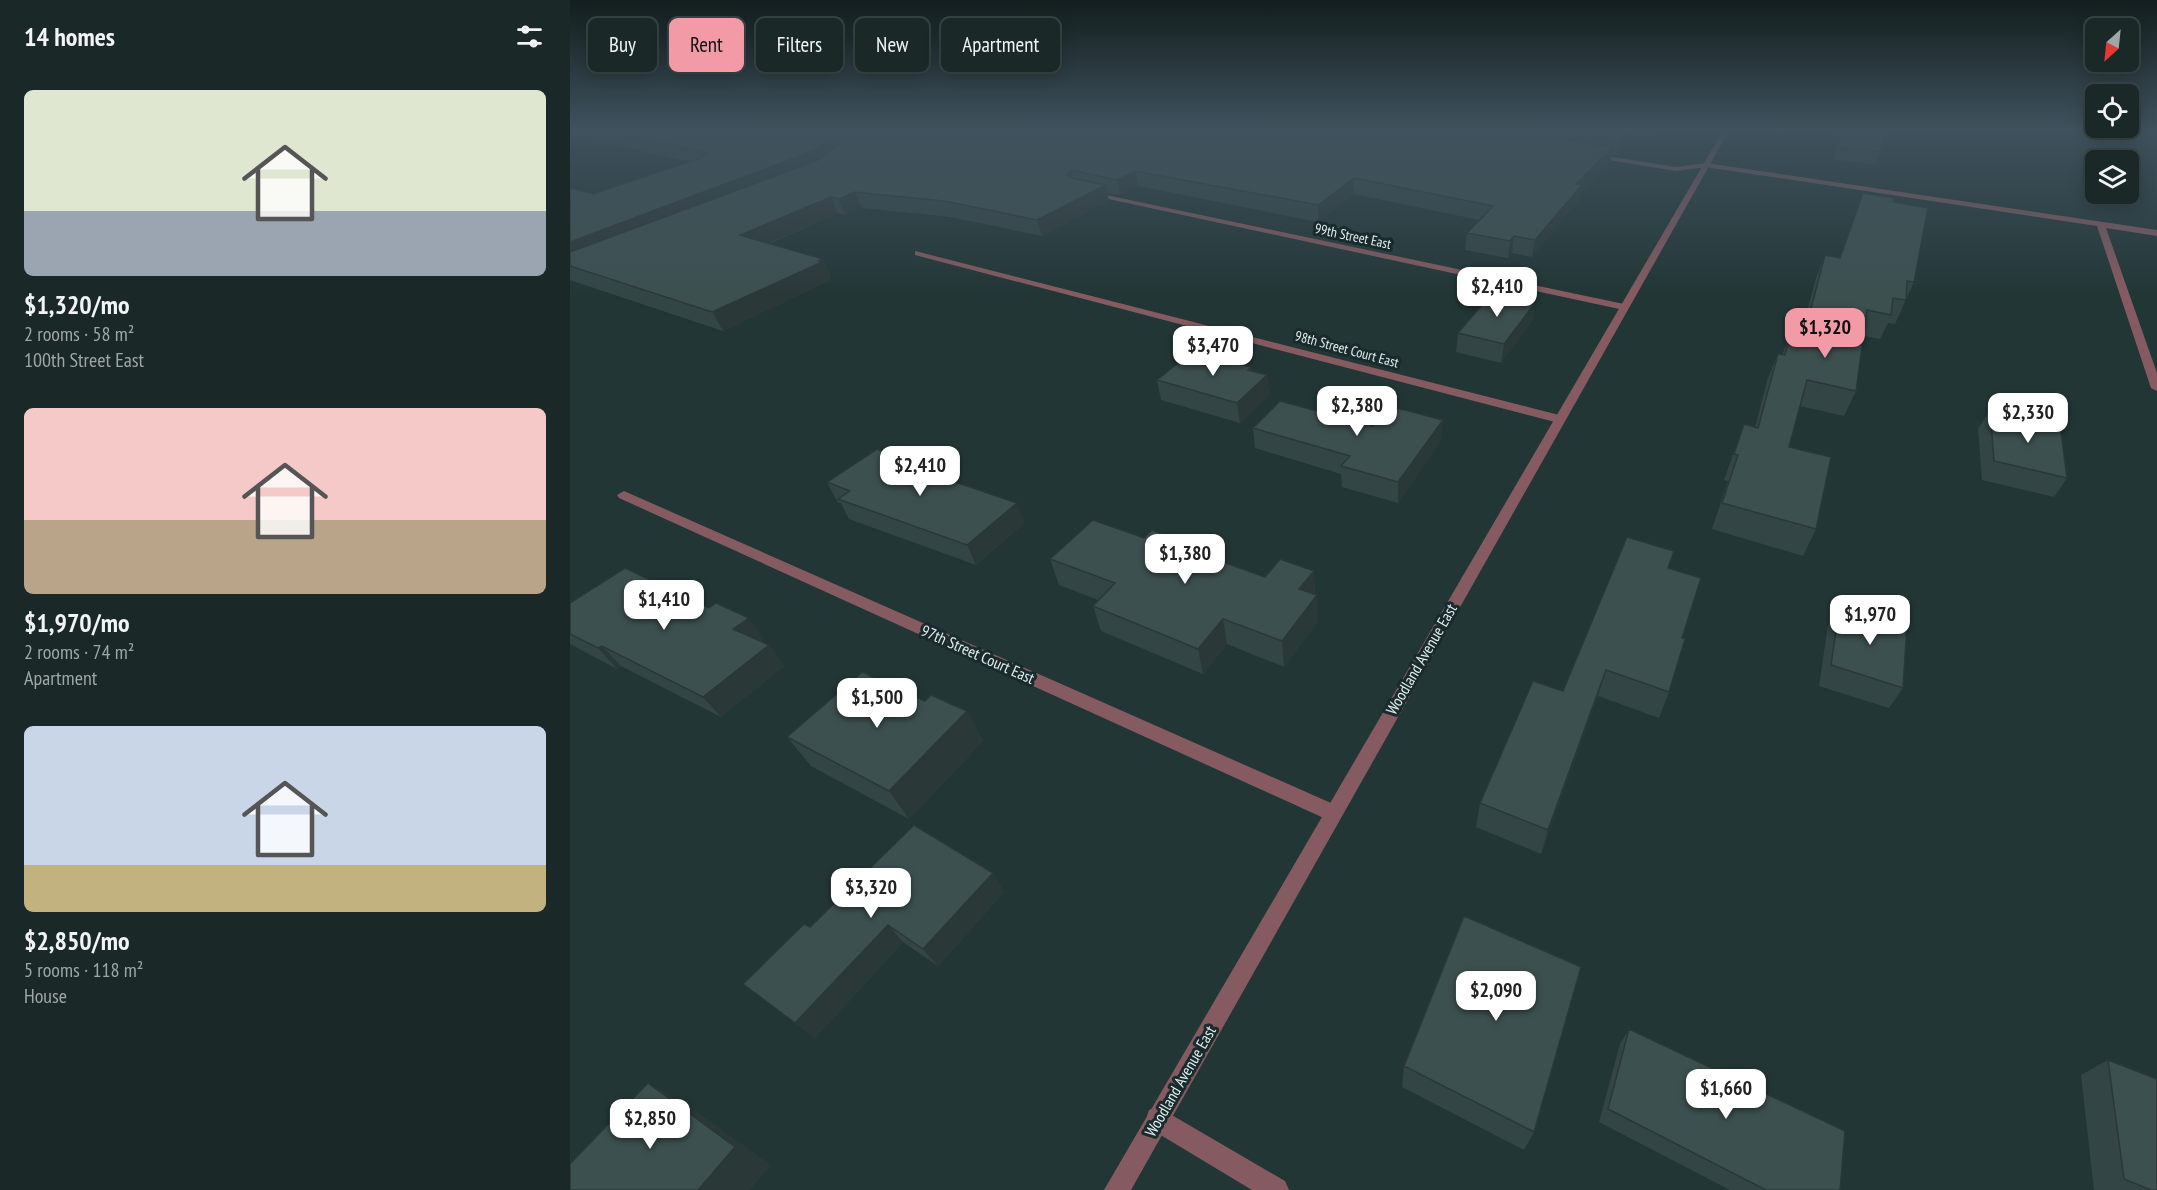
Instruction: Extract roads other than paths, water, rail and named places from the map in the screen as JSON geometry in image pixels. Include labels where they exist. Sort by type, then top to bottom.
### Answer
[{"type":"street","name":"Woodland Avenue East","points":[[1117,1190],[1695,185]]},
{"type":"street","points":[[1836,185],[2157,233]]},
{"type":"street","name":"99th Street East","points":[[1077,190],[1624,307]]},
{"type":"street","points":[[2100,224],[2157,388]]},
{"type":"street","name":"98th Street Court East","points":[[918,253],[1559,419]]},
{"type":"street","name":"97th Street Court East","points":[[624,495],[1333,813]]},
{"type":"street","points":[[1158,1119],[1276,1190]]}]
